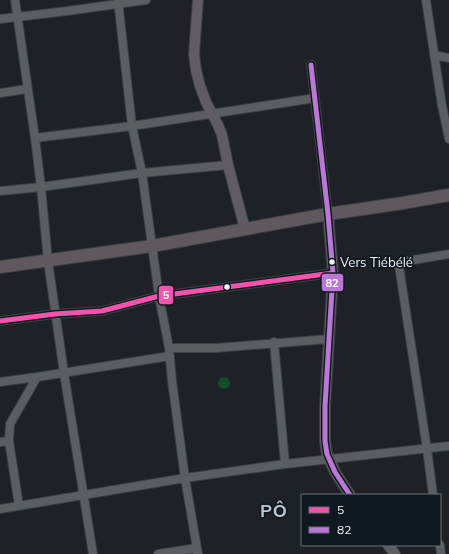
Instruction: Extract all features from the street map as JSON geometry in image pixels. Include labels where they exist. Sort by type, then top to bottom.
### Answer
[{"type":"highway","points":[[0,267],[152,246],[328,214],[449,195]]},
{"type":"main road","points":[[198,0],[194,54],[196,70],[200,86],[222,135],[228,165],[246,229]]},
{"type":"main road","points":[[328,214],[333,273],[324,424],[325,441],[327,454],[335,472],[349,494]]},
{"type":"main road","points":[[389,546],[395,554]]},
{"type":"street","points":[[15,0],[35,138],[55,314],[93,554]]},
{"type":"street","points":[[0,19],[118,2],[146,0]]},
{"type":"street","points":[[426,0],[442,106],[449,139]]},
{"type":"street","points":[[118,2],[132,126],[142,174],[159,296],[169,352],[185,478],[198,551],[158,554]]},
{"type":"street","points":[[434,55],[449,58]]},
{"type":"street","points":[[311,65],[328,214]]},
{"type":"street","points":[[0,93],[27,89]]},
{"type":"street","points":[[35,138],[132,126],[315,98]]},
{"type":"street","points":[[0,191],[228,165]]},
{"type":"street","points":[[433,494],[399,266],[401,262],[449,254]]},
{"type":"street","points":[[0,320],[102,311],[159,296],[333,273]]},
{"type":"street","points":[[0,382],[37,378],[169,352],[274,342],[329,339]]},
{"type":"street","points":[[274,342],[285,464]]},
{"type":"street","points":[[19,506],[9,441],[10,424],[37,378]]},
{"type":"street","points":[[0,442],[9,441]]},
{"type":"street","points":[[0,509],[185,478],[285,464],[449,446]]},
{"type":"green space","points":[[224,377],[228,379],[230,383],[228,387],[224,389],[220,387],[218,383],[220,379]]},
{"type":"transit line","name":"82","points":[[311,65],[328,214],[333,273],[325,406],[325,441],[327,454],[335,472],[349,494]]},
{"type":"transit line","name":"5","points":[[0,321],[55,314],[102,311],[159,296],[333,273]]},
{"type":"place","name":"Vers Tiébélé","points":[[332,262]]},
{"type":"district","name":"PÔ","points":[[274,510]]}]
